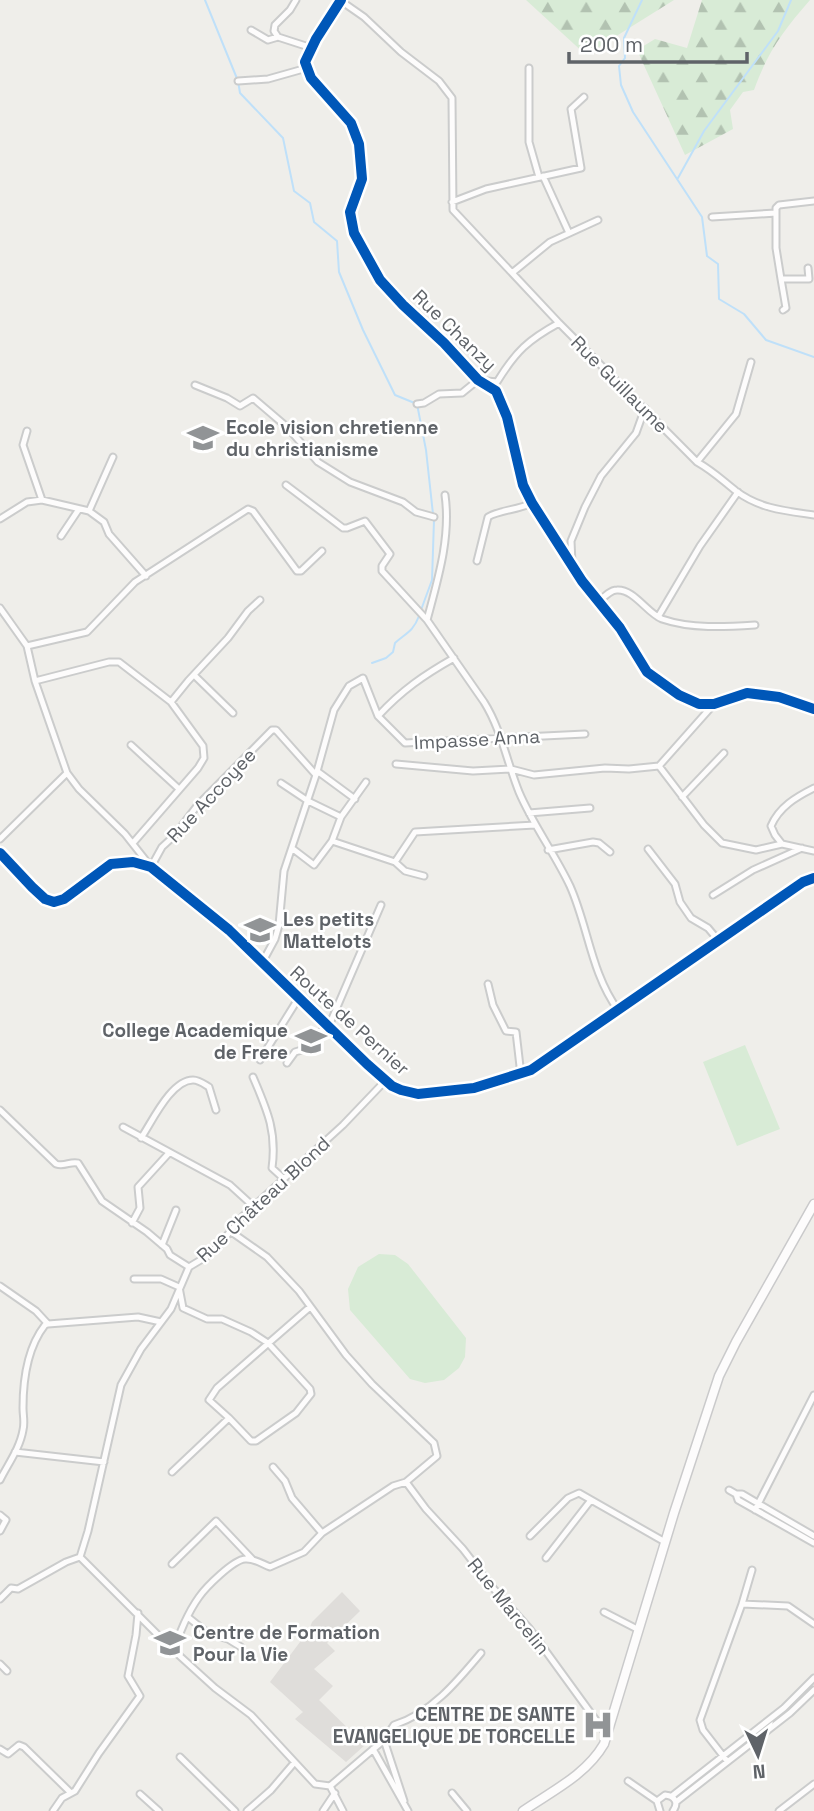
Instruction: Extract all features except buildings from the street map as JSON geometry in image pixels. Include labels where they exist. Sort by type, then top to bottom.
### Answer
[{"type":"street","points":[[278,37],[274,31],[275,25],[296,0]]},
{"type":"street","points":[[238,80],[268,79],[307,68],[305,62],[312,48],[341,1],[364,17],[401,52],[439,81],[452,98],[452,202],[486,189],[581,168],[571,108],[584,97]]},
{"type":"street","points":[[251,30],[268,40],[278,37],[312,48]]},
{"type":"street","name":"Rue Chanzy","points":[[307,68],[311,78],[351,122],[359,144],[362,178],[349,212],[354,233],[380,280],[478,380],[496,391],[507,416],[523,485],[532,503],[582,581],[620,628],[648,672],[679,695],[699,704],[714,704]]},
{"type":"street","points":[[529,68],[529,142],[541,177],[569,233]]},
{"type":"street","points":[[783,310],[786,307],[776,248],[776,213],[779,205],[814,201]]},
{"type":"street","name":"Rue Guillaume","points":[[452,202],[453,210],[559,323],[697,462],[718,473],[738,492],[764,506],[793,514],[813,514]]},
{"type":"street","points":[[712,217],[776,213]]},
{"type":"street","points":[[512,273],[550,242],[598,220]]},
{"type":"street","points":[[781,278],[809,279],[807,268]]},
{"type":"street","points":[[417,404],[439,394],[462,393],[478,380],[497,382],[530,339],[559,323]]},
{"type":"street","points":[[697,462],[736,414],[751,362]]},
{"type":"street","points":[[195,385],[240,406],[253,398],[287,427],[318,462],[350,482],[403,502],[416,512],[434,517]]},
{"type":"street","points":[[572,563],[571,541],[585,507],[601,476],[636,433],[645,408]]},
{"type":"street","points":[[27,431],[23,445],[42,500]]},
{"type":"street","points":[[89,511],[113,457]]},
{"type":"street","points":[[286,485],[343,528],[365,521],[390,554],[382,566],[382,571],[427,620],[492,714],[529,813],[570,886],[594,962],[618,1010]]},
{"type":"street","points":[[658,617],[700,546],[738,492]]},
{"type":"street","points":[[427,620],[444,547],[447,518],[445,495]]},
{"type":"street","points":[[0,519],[27,502],[42,500],[89,511],[104,522],[108,534],[146,576]]},
{"type":"street","points":[[477,561],[488,517],[517,510],[532,503]]},
{"type":"street","points":[[813,514],[814,507]]},
{"type":"street","points":[[61,536],[79,509]]},
{"type":"street","points":[[27,646],[87,632],[135,582],[248,509],[253,511],[299,572],[322,551]]},
{"type":"street","points":[[600,602],[613,590],[620,589],[658,617],[671,622],[718,627],[755,625]]},
{"type":"street","points":[[171,702],[260,600]]},
{"type":"street","points":[[0,607],[27,646],[35,681],[67,773],[79,789],[133,843],[151,867]]},
{"type":"street","points":[[378,716],[400,692],[454,658]]},
{"type":"street","points":[[35,681],[109,662],[119,662],[171,702],[203,746],[204,758],[198,768],[133,843]]},
{"type":"street","points":[[194,674],[233,713]]},
{"type":"street","name":"Impasse Anna","points":[[317,773],[334,710],[349,686],[363,678],[378,716],[405,743],[585,733]]},
{"type":"street","points":[[396,764],[473,771],[511,769],[534,775],[659,766],[714,704],[747,693],[779,697],[814,709]]},
{"type":"street","name":"Rue Accoyee","points":[[151,867],[162,847],[197,806],[272,730],[276,730],[317,773]]},
{"type":"street","points":[[131,745],[179,789]]},
{"type":"street","points":[[682,797],[724,753]]},
{"type":"street","points":[[659,766],[722,843],[756,850],[782,844],[814,850]]},
{"type":"street","points":[[0,839],[67,773]]},
{"type":"street","points":[[262,964],[279,925],[283,879],[317,773],[355,799]]},
{"type":"street","points":[[293,849],[314,865],[332,841],[341,817],[366,782]]},
{"type":"street","points":[[281,783],[308,801],[341,817]]},
{"type":"street","points":[[782,844],[772,826],[775,816],[781,809],[814,788]]},
{"type":"street","points":[[529,813],[590,808]]},
{"type":"street","points":[[396,862],[415,832],[535,825]]},
{"type":"street","points":[[332,841],[396,862],[405,871],[424,876]]},
{"type":"street","points":[[548,850],[593,842],[599,843],[610,852]]},
{"type":"street","points":[[713,895],[753,870],[802,848]]},
{"type":"street","points":[[648,849],[675,884],[680,902],[691,918],[708,928],[718,940]]},
{"type":"street","points":[[0,853],[38,893],[54,902],[64,899],[111,864],[133,862],[151,867]]},
{"type":"street","name":"Route de Pernier","points":[[151,867],[229,930],[327,1027],[386,1080],[401,1090],[418,1094],[474,1088],[521,1075],[803,882],[814,878]]},
{"type":"street","points":[[287,1063],[295,1052],[305,1049],[327,1027],[381,905]]},
{"type":"street","points":[[488,984],[493,1005],[506,1031],[516,1032],[521,1075]]},
{"type":"street","points":[[260,1060],[298,999]]},
{"type":"street","points":[[253,1077],[272,1123],[272,1168],[283,1178]]},
{"type":"street","name":"Rue Château Blond","points":[[80,1557],[121,1385],[141,1349],[171,1310],[189,1267],[209,1255],[253,1206],[343,1125],[386,1080]]},
{"type":"street","points":[[141,1138],[164,1100],[177,1086],[187,1081],[199,1081],[209,1087],[216,1110]]},
{"type":"street","points":[[0,1110],[56,1164],[65,1166],[78,1163],[102,1201],[189,1267]]},
{"type":"street","points":[[123,1127],[230,1185],[253,1206]]},
{"type":"street","points":[[132,1223],[140,1208],[138,1187],[169,1153]]},
{"type":"street","points":[[523,1811],[586,1767],[597,1755],[606,1734],[719,1377],[814,1204]]},
{"type":"street","points":[[162,1245],[176,1210]]},
{"type":"street","points":[[172,1564],[216,1521],[252,1559],[270,1567],[281,1564],[304,1552],[323,1533],[393,1486],[406,1482],[437,1456],[434,1443],[372,1384],[346,1355],[299,1291],[267,1257],[230,1231]]},
{"type":"street","points":[[134,1279],[161,1279],[179,1287],[183,1308],[207,1319],[222,1320],[251,1332],[268,1343],[310,1389],[310,1394],[296,1413],[274,1430],[256,1441],[251,1441],[209,1400],[217,1388],[268,1343],[310,1307]]},
{"type":"street","points":[[0,1286],[36,1311],[48,1324]]},
{"type":"street","points":[[0,1480],[24,1430],[23,1408],[29,1352],[33,1339],[44,1325],[138,1317],[161,1322]]},
{"type":"street","points":[[755,1510],[814,1395]]},
{"type":"street","points":[[172,1472],[229,1418]]},
{"type":"street","points":[[15,1452],[104,1462]]},
{"type":"street","points":[[273,1467],[285,1481],[292,1498],[323,1533]]},
{"type":"street","name":"Rue Marcelin","points":[[406,1482],[426,1509],[529,1628],[606,1734]]},
{"type":"street","points":[[729,1490],[742,1494],[814,1536]]},
{"type":"street","points":[[530,1536],[576,1493],[665,1542]]},
{"type":"street","points":[[736,1494],[738,1500],[814,1544]]},
{"type":"street","points":[[546,1558],[591,1500]]},
{"type":"street","points":[[0,1515],[6,1520],[0,1531]]},
{"type":"street","points":[[0,1585],[18,1589],[80,1557],[215,1688],[251,1715],[315,1784],[330,1786],[343,1811]]},
{"type":"street","points":[[175,1651],[177,1640],[200,1596],[233,1563],[252,1559]]},
{"type":"street","points":[[727,1761],[703,1730],[700,1720],[752,1570]]},
{"type":"street","points":[[0,1599],[11,1587]]},
{"type":"street","points":[[742,1604],[788,1606],[814,1624]]},
{"type":"street","points":[[604,1612],[639,1630]]},
{"type":"street","points":[[53,1811],[62,1798],[75,1791],[99,1752],[140,1696],[128,1675],[138,1613]]},
{"type":"street","points":[[189,1618],[209,1634],[228,1639],[241,1647]]},
{"type":"street","points":[[330,1786],[384,1740],[394,1725],[412,1719],[442,1696],[481,1653]]},
{"type":"street","points":[[0,1664],[7,1671]]},
{"type":"street","points":[[657,1801],[662,1796],[672,1796],[784,1708],[814,1678]]},
{"type":"street","points":[[673,1811],[676,1802],[790,1713],[814,1690]]},
{"type":"street","points":[[384,1740],[407,1809]]},
{"type":"street","points":[[0,1749],[8,1754],[19,1745],[24,1747],[71,1793]]},
{"type":"street","points":[[373,1749],[407,1809]]},
{"type":"street","points":[[180,1757],[235,1811]]},
{"type":"street","points":[[247,1811],[271,1790],[294,1763]]},
{"type":"street","points":[[628,1782],[657,1801],[659,1811]]},
{"type":"street","points":[[779,1811],[814,1784]]},
{"type":"street","points":[[323,1811],[335,1793]]},
{"type":"street","points":[[452,1793],[467,1811]]},
{"type":"street","points":[[140,1794],[159,1811]]},
{"type":"street","points":[[672,1796],[676,1802]]},
{"type":"shaded area","points":[[342,1592],[360,1611],[327,1643],[335,1651],[314,1669],[333,1686],[319,1700],[365,1745],[346,1762],[295,1719],[303,1712],[270,1682],[309,1630],[312,1622]]},
{"type":"green space","points":[[526,0],[674,0],[586,55]]},
{"type":"green space","points":[[702,0],[810,0],[777,42],[754,90],[743,92],[730,110],[733,129],[685,155],[637,50],[655,39],[687,48]]},
{"type":"green space","points":[[745,1045],[780,1129],[737,1146],[703,1062]]},
{"type":"green space","points":[[379,1254],[395,1255],[408,1264],[466,1338],[465,1357],[459,1368],[444,1380],[425,1383],[410,1379],[350,1310],[348,1289],[358,1267]]},
{"type":"waterway","points":[[205,0],[238,81],[240,93],[283,138],[294,191],[310,203],[314,222],[337,241],[339,272],[363,330],[395,395],[417,404],[426,450],[433,514]]},
{"type":"waterway","points":[[642,0],[624,38],[625,58],[619,66],[621,85],[633,112],[702,217],[707,256],[718,264],[719,299],[744,314],[766,340],[814,357]]},
{"type":"waterway","points":[[678,178],[704,131],[778,31],[791,0]]},
{"type":"waterway","points":[[421,610],[432,580],[434,520]]},
{"type":"waterway","points":[[372,663],[393,652],[395,643],[412,629],[419,616]]},
{"type":"cycle path","points":[[341,0],[305,62],[311,78],[351,123],[359,144],[362,179],[350,212],[354,233],[380,280],[478,380],[496,391],[507,417],[523,485],[532,503],[582,581],[620,628],[647,672],[679,695],[699,704],[714,704],[747,693],[779,697],[814,709]]},
{"type":"cycle path","points":[[0,853],[45,899],[54,902],[64,899],[111,864],[133,862],[151,867],[229,930],[392,1086],[418,1094],[474,1088],[531,1070],[803,882],[814,878]]},
{"type":"place","name":"Ecole vision chretienne du christianisme","points":[[203,438]]},
{"type":"place","name":"Les petits Mattelots","points":[[260,930]]},
{"type":"place","name":"College Academique de Frere","points":[[311,1041]]},
{"type":"place","name":"Centre de Formation Pour la Vie","points":[[170,1643]]},
{"type":"place","name":"CENTRE DE SANTE EVANGELIQUE DE TORCELLE","points":[[598,1725]]}]
